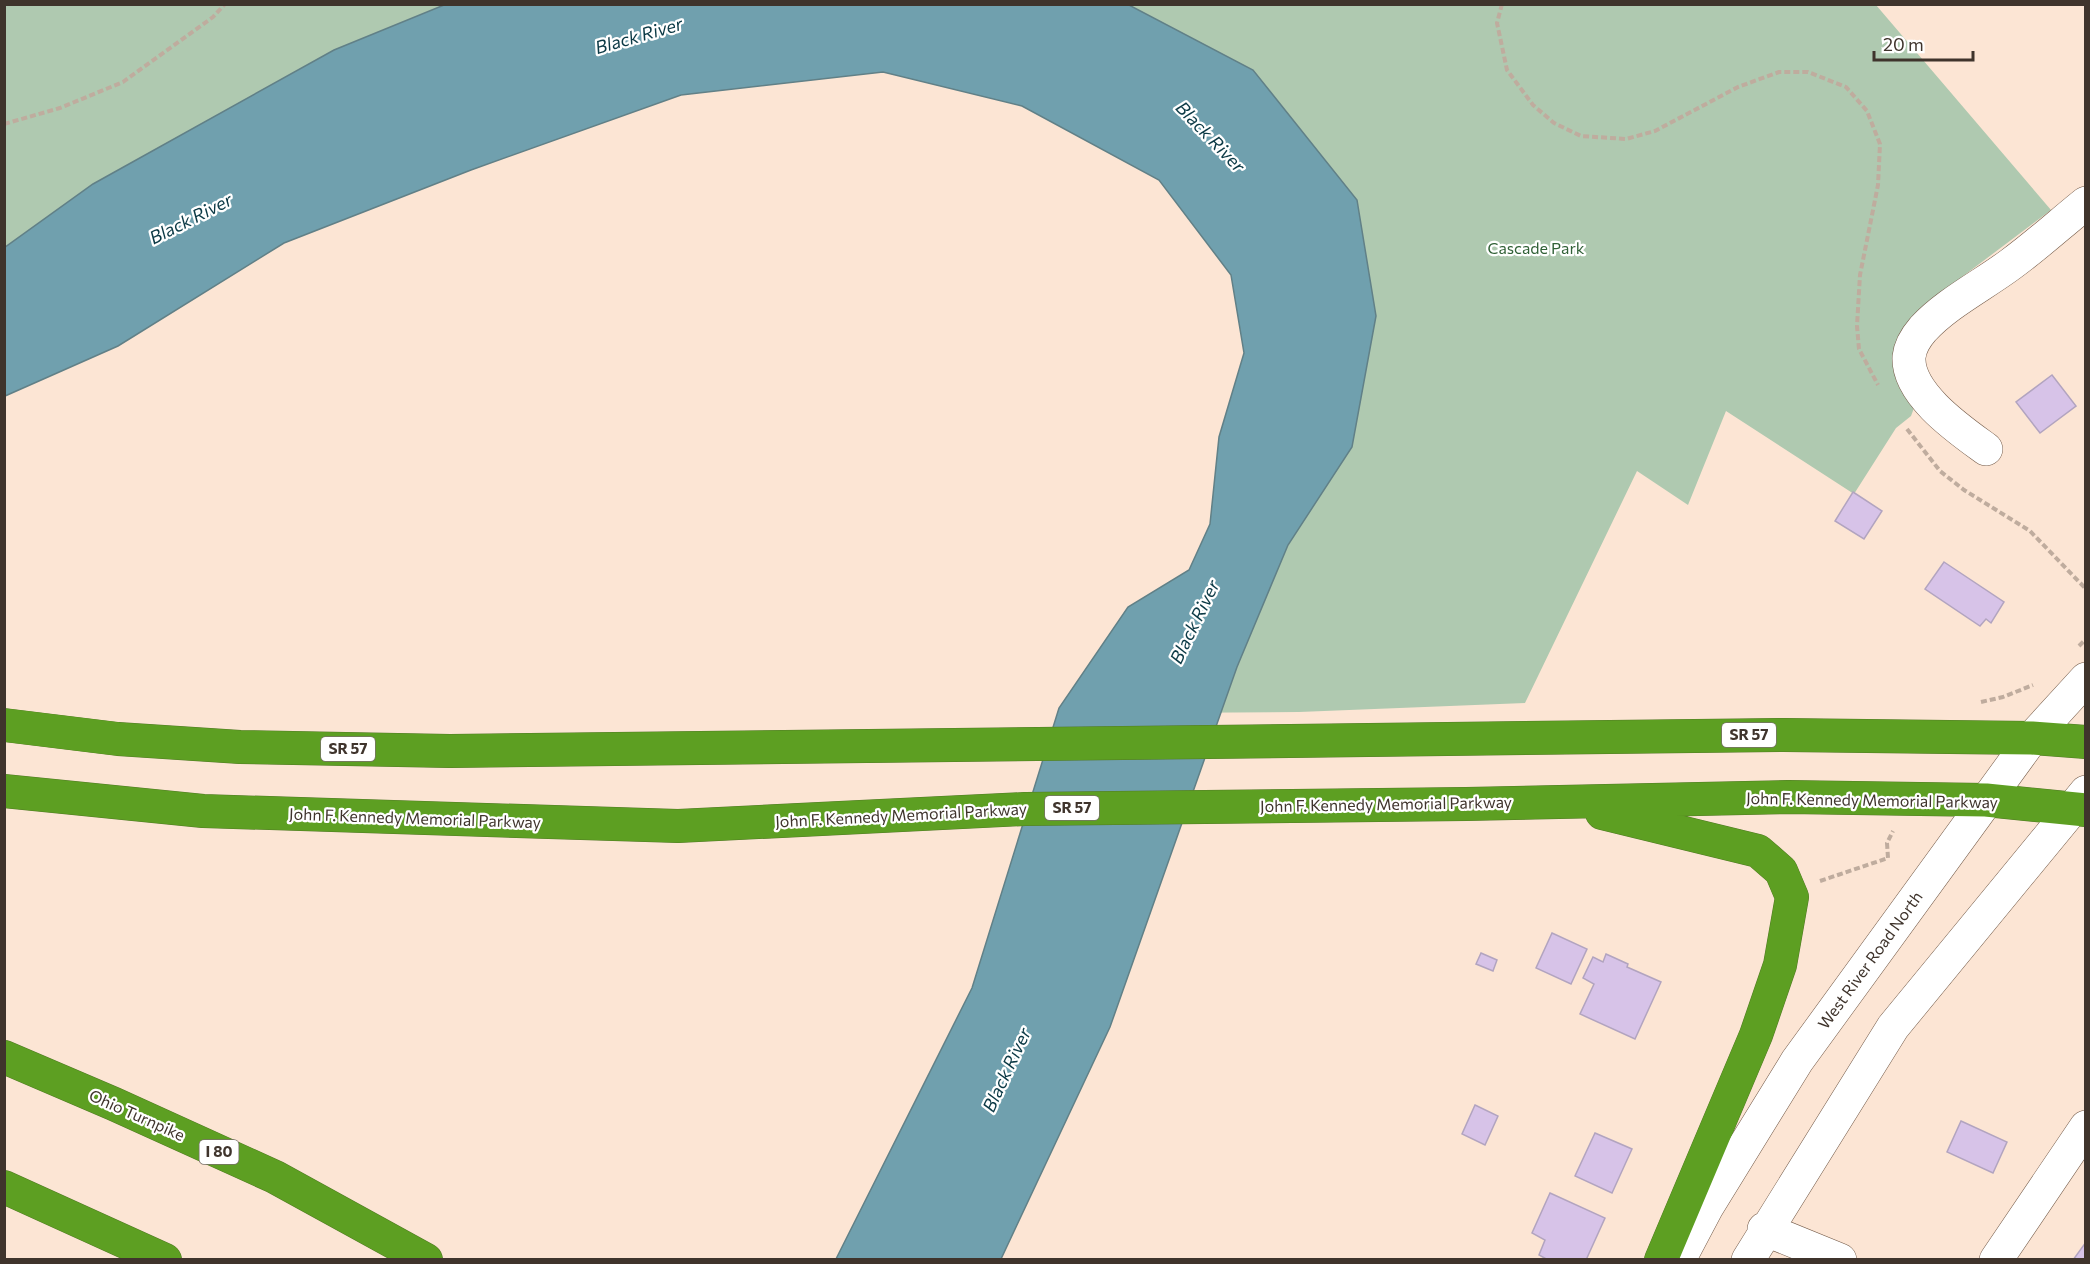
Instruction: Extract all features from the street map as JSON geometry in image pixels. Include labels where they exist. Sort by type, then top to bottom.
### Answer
[{"type":"highway","name":"SR 57","points":[[4,725],[118,739],[240,747],[450,751],[1466,741],[1784,735],[2032,738],[2085,742]]},
{"type":"highway","name":"John F. Kennedy Memorial Parkway","points":[[4,791],[203,811],[678,826],[1025,809],[1467,804],[1788,797],[2082,804]]},
{"type":"highway","points":[[1553,802],[1758,851],[1781,871],[1790,893],[1780,965],[1755,1035],[1661,1260]]},
{"type":"highway","name":"Ohio Turnpike","points":[[4,1058],[114,1104],[275,1177],[426,1260]]},
{"type":"highway","points":[[4,1187],[165,1260]]},
{"type":"street","points":[[1986,449],[1943,416],[1930,402],[1914,378],[1909,358],[1911,347],[1924,328],[1937,317],[2013,263],[2085,203]]},
{"type":"street","name":"West River Road North","points":[[1679,1260],[1707,1207],[1797,1061],[2032,738],[2085,679]]},
{"type":"street","points":[[1748,1260],[1764,1229],[1893,1027],[2082,804]]},
{"type":"street","points":[[1996,1260],[2085,1126]]},
{"type":"street","points":[[1764,1229],[1840,1260]]},
{"type":"path","points":[[4,124],[82,100],[123,82],[213,17],[225,4]]},
{"type":"path","points":[[1502,4],[1497,24],[1507,70],[1533,105],[1554,123],[1581,136],[1626,139],[1655,130],[1738,87],[1779,72],[1808,72],[1846,87],[1867,111],[1881,144],[1878,185],[1860,276],[1857,326],[1859,349],[1869,372],[1881,389]]},
{"type":"path","points":[[1903,422],[1912,439],[1941,471],[1964,490],[2030,531],[2085,589]]},
{"type":"path","points":[[1790,893],[1888,858],[1887,843],[1911,799]]},
{"type":"green space","name":"Cascade Park","points":[[5,5],[1876,5],[2051,210],[1922,307],[1914,408],[1911,416],[1896,428],[1854,494],[1726,411],[1688,505],[1637,471],[1525,703],[1299,712],[1155,713],[1309,360],[1174,99],[736,8],[5,312]]},
{"type":"water","name":"Black River","points":[[444,5],[1129,5],[1253,70],[1357,200],[1376,316],[1352,447],[1288,545],[1237,667],[1110,1027],[1001,1259],[836,1259],[972,988],[1059,708],[1128,607],[1189,570],[1210,524],[1219,437],[1244,353],[1231,275],[1159,180],[1022,106],[883,72],[681,95],[471,170],[284,243],[118,346],[5,396],[4,248],[93,184],[334,50]]},
{"type":"building","points":[[2052,375],[2076,406],[2040,433],[2016,402]]},
{"type":"building","points":[[1853,492],[1882,511],[1864,539],[1835,521]]},
{"type":"building","points":[[1944,562],[2004,602],[1991,623],[1986,619],[1980,626],[1925,589]]},
{"type":"building","points":[[1552,933],[1587,949],[1571,984],[1536,968]]},
{"type":"building","points":[[1481,953],[1497,960],[1493,971],[1476,964]]},
{"type":"building","points":[[1606,954],[1628,964],[1627,967],[1661,982],[1635,1039],[1580,1014],[1594,984],[1583,978],[1593,957],[1603,962]]},
{"type":"building","points":[[1475,1105],[1498,1116],[1485,1145],[1462,1134]]},
{"type":"building","points":[[1961,1121],[2007,1142],[1993,1173],[1947,1152]]},
{"type":"building","points":[[1595,1133],[1632,1149],[1612,1193],[1575,1176]]},
{"type":"building","points":[[1550,1193],[1605,1218],[1586,1260],[1548,1260],[1539,1255],[1545,1240],[1532,1233]]},
{"type":"building","points":[[2086,1242],[2086,1260],[2073,1260]]}]
